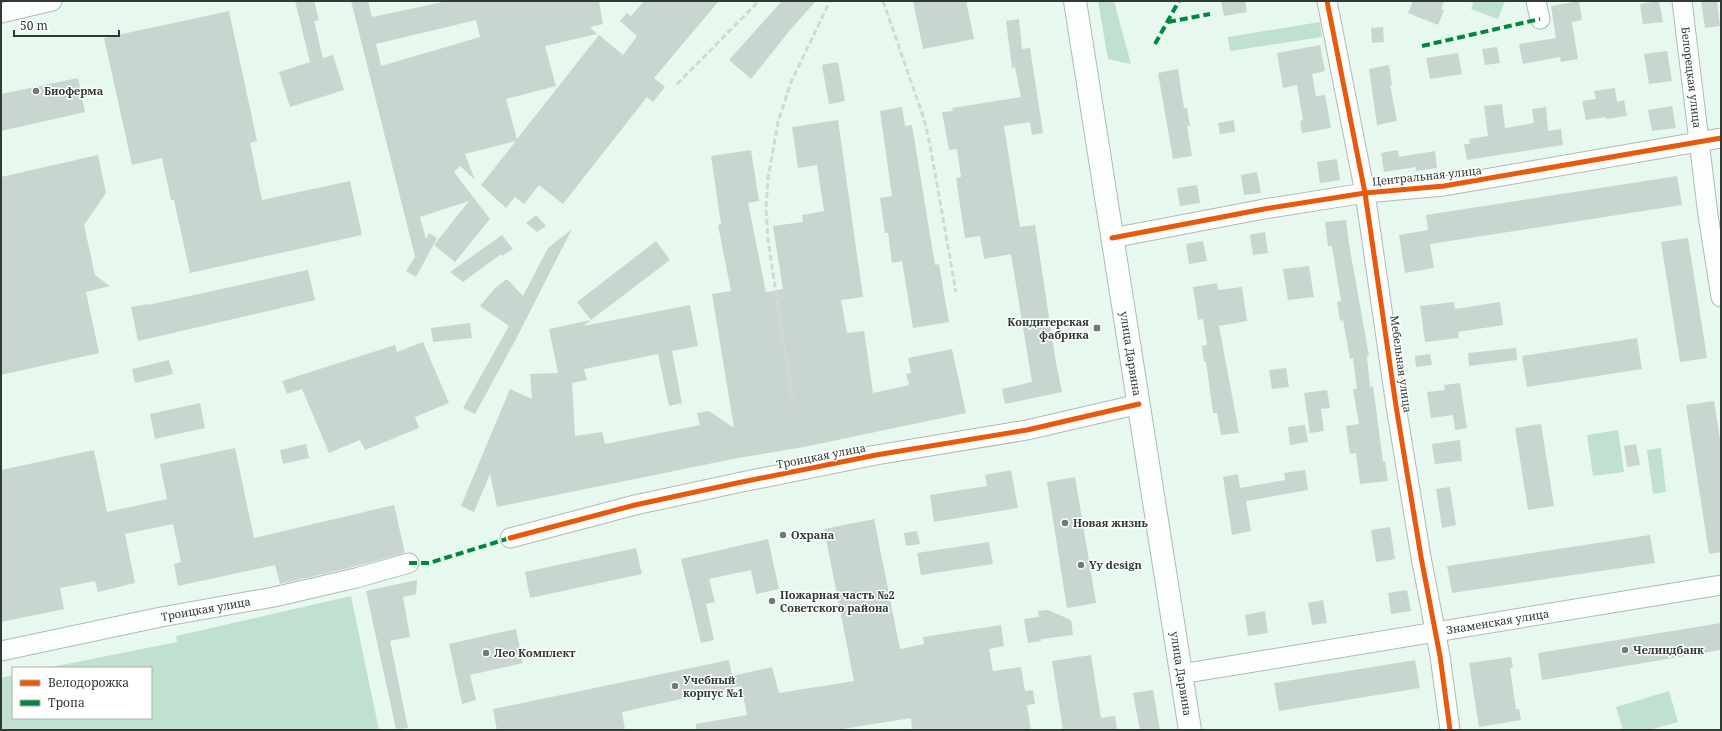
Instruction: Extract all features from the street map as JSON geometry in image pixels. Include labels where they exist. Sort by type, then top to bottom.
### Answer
[{"type":"main road","name":"улица Дарвина","points":[[1075,1],[1190,730]]},
{"type":"street","points":[[1,14],[52,1]]},
{"type":"street","name":"Мебельная улица","points":[[1327,1],[1365,193],[1399,421],[1436,633],[1450,730]]},
{"type":"street","points":[[1536,1],[1540,19]]},
{"type":"street","name":"Белорецкая улица","points":[[1682,1],[1699,141],[1721,295]]},
{"type":"street","name":"Центральная улица","points":[[1112,238],[1264,209],[1365,193],[1444,186],[1528,173],[1721,138]]},
{"type":"street","name":"Троицкая улица","points":[[510,538],[635,505],[749,480],[876,455],[1027,430],[1139,404]]},
{"type":"street","name":"Троицкая улица","points":[[1,651],[161,617],[274,597],[356,578],[409,563]]},
{"type":"street","name":"Знаменская улица","points":[[1181,674],[1721,585]]},
{"type":"green space","points":[[1098,1],[1114,1],[1131,64],[1108,59]]},
{"type":"green space","points":[[1474,1],[1505,1],[1498,19],[1471,9]]},
{"type":"green space","points":[[1320,22],[1322,37],[1230,51],[1228,37]]},
{"type":"green space","points":[[1618,430],[1624,472],[1593,476],[1587,435]]},
{"type":"green space","points":[[1661,448],[1666,492],[1653,494],[1647,450]]},
{"type":"green space","points":[[351,596],[379,730],[1,730],[1,678],[12,675],[12,719],[152,719],[152,667],[52,667],[177,642],[176,636]]},
{"type":"green space","points":[[1669,691],[1678,722],[1649,730],[1623,730],[1616,707]]},
{"type":"building","points":[[295,1],[314,1],[319,20],[314,21],[323,58],[333,55],[344,90],[290,107],[279,72],[310,62]]},
{"type":"building","points":[[351,1],[368,1],[372,17],[448,1],[599,1],[603,24],[590,27],[597,34],[545,46],[556,86],[506,99],[517,139],[599,35],[623,55],[637,36],[620,21],[627,13],[631,16],[644,1],[719,1],[654,78],[665,87],[653,102],[647,97],[563,204],[539,185],[524,204],[515,197],[506,208],[481,185],[516,141],[465,154],[475,180],[460,166],[454,172],[490,219],[455,262],[434,245],[469,201],[420,217],[426,239],[429,233],[437,238],[416,277],[406,271],[415,257]],"holes":[[[476,20],[480,37],[381,66],[376,44]]]},
{"type":"building","points":[[782,1],[816,1],[790,30],[751,79],[729,60]]},
{"type":"building","points":[[913,1],[966,1],[974,39],[923,49]]},
{"type":"building","points":[[1221,1],[1245,1],[1247,12],[1224,16]]},
{"type":"building","points":[[1413,1],[1444,1],[1441,9],[1444,10],[1438,25],[1408,13]]},
{"type":"building","points":[[1579,1],[1582,20],[1572,22],[1578,59],[1561,62],[1560,57],[1523,64],[1519,44],[1556,38],[1551,6]]},
{"type":"building","points":[[1659,1],[1663,22],[1643,24],[1640,4]]},
{"type":"building","points":[[1701,1],[1717,1],[1720,26],[1705,28]]},
{"type":"building","points":[[229,11],[257,141],[250,143],[262,200],[350,181],[362,235],[190,273],[174,200],[171,200],[162,158],[132,165],[104,38]]},
{"type":"building","points":[[1019,19],[1022,49],[1030,48],[1043,133],[1032,135],[1030,122],[1004,126],[1020,227],[1035,225],[1056,363],[1062,392],[1005,404],[1002,389],[1032,382],[1011,254],[984,259],[980,236],[965,238],[956,178],[961,177],[957,149],[949,150],[942,112],[953,111],[952,108],[1021,97],[1015,67],[1012,68],[1006,21]]},
{"type":"building","points":[[1383,27],[1384,42],[1372,43],[1371,28]]},
{"type":"building","points":[[1320,45],[1325,71],[1312,74],[1316,96],[1325,95],[1331,128],[1302,133],[1300,121],[1303,120],[1297,85],[1283,88],[1277,53]]},
{"type":"building","points":[[1497,47],[1500,63],[1485,65],[1482,49]]},
{"type":"building","points":[[1667,51],[1672,81],[1649,84],[1644,54]]},
{"type":"building","points":[[1458,53],[1462,74],[1430,79],[1426,58]]},
{"type":"building","points":[[838,62],[845,101],[829,104],[822,65]]},
{"type":"building","points":[[1389,65],[1392,85],[1390,85],[1397,121],[1377,125],[1369,69]]},
{"type":"building","points":[[1178,69],[1184,108],[1187,108],[1190,126],[1187,126],[1192,156],[1173,159],[1158,73]]},
{"type":"building","points":[[78,78],[85,112],[1,131],[1,94]]},
{"type":"building","points":[[1615,88],[1617,102],[1624,100],[1627,116],[1586,120],[1582,101],[1596,99],[1594,91]]},
{"type":"building","points":[[1502,104],[1505,128],[1534,123],[1532,109],[1546,107],[1548,131],[1561,129],[1563,145],[1467,160],[1464,144],[1470,144],[1469,139],[1488,136],[1484,106]]},
{"type":"building","points":[[1672,106],[1676,128],[1652,131],[1648,110]]},
{"type":"building","points":[[902,107],[905,126],[912,125],[935,265],[939,264],[949,322],[913,328],[902,261],[892,263],[888,233],[885,233],[880,198],[892,196],[880,111]]},
{"type":"building","points":[[838,120],[863,297],[841,300],[847,333],[864,331],[873,393],[909,385],[906,374],[911,373],[908,358],[952,349],[966,413],[804,447],[738,458],[497,507],[490,474],[474,512],[461,506],[510,389],[532,399],[530,374],[558,373],[549,329],[591,320],[583,326],[690,305],[698,346],[672,351],[682,403],[669,406],[658,354],[584,369],[587,380],[572,383],[575,436],[602,432],[605,444],[700,425],[697,413],[709,411],[734,428],[712,294],[731,291],[718,225],[721,224],[711,156],[751,150],[759,201],[748,203],[766,292],[783,289],[773,226],[803,222],[802,215],[824,211],[817,165],[798,168],[792,127]]},
{"type":"building","points":[[1234,120],[1235,132],[1220,134],[1218,123]]},
{"type":"building","points":[[1398,150],[1399,157],[1435,151],[1437,168],[1416,171],[1416,167],[1384,172],[1381,153]]},
{"type":"building","points":[[98,155],[106,193],[84,225],[95,275],[110,286],[86,292],[99,353],[1,375],[1,177]]},
{"type":"building","points":[[1337,159],[1340,180],[1320,183],[1317,162]]},
{"type":"building","points":[[1257,172],[1261,193],[1244,195],[1241,175]]},
{"type":"building","points":[[1677,176],[1682,205],[1430,244],[1434,268],[1405,273],[1399,235],[1428,230],[1426,215]]},
{"type":"building","points":[[1197,185],[1200,203],[1180,206],[1177,188]]},
{"type":"building","points":[[536,215],[546,226],[537,232],[526,223]]},
{"type":"building","points":[[1346,220],[1369,356],[1367,356],[1370,387],[1373,386],[1383,462],[1385,461],[1388,481],[1360,484],[1356,453],[1350,454],[1346,426],[1359,424],[1353,389],[1357,389],[1353,358],[1350,359],[1343,320],[1340,321],[1337,302],[1341,301],[1332,246],[1328,246],[1325,222]]},
{"type":"building","points":[[572,229],[516,339],[475,414],[463,408],[509,326],[480,306],[495,288],[507,279],[523,296],[548,248]]},
{"type":"building","points":[[1265,232],[1268,253],[1253,255],[1250,235]]},
{"type":"building","points":[[502,235],[513,249],[502,256],[501,254],[463,282],[450,272]]},
{"type":"building","points":[[1688,238],[1707,358],[1680,362],[1661,242]]},
{"type":"building","points":[[656,241],[670,260],[591,320],[577,302]]},
{"type":"building","points":[[1203,241],[1207,261],[1189,264],[1186,244]]},
{"type":"building","points":[[1309,266],[1314,297],[1288,300],[1283,269]]},
{"type":"building","points":[[308,270],[315,300],[138,341],[131,307],[148,305]]},
{"type":"building","points":[[1217,283],[1218,290],[1242,287],[1247,321],[1219,326],[1239,433],[1221,435],[1217,413],[1213,413],[1206,362],[1204,362],[1202,346],[1207,345],[1203,319],[1198,320],[1193,287]]},
{"type":"building","points":[[1454,302],[1455,309],[1500,302],[1503,325],[1458,332],[1459,338],[1425,342],[1420,306]]},
{"type":"building","points":[[470,323],[472,338],[433,342],[431,328]]},
{"type":"building","points":[[1637,338],[1642,369],[1527,387],[1522,356]]},
{"type":"building","points":[[423,342],[449,403],[415,417],[419,428],[365,450],[360,440],[329,453],[302,389],[287,394],[282,381],[395,345],[397,352]]},
{"type":"building","points":[[1516,348],[1517,360],[1469,366],[1468,353]]},
{"type":"building","points":[[1430,354],[1432,365],[1416,367],[1415,356]]},
{"type":"building","points":[[169,360],[173,374],[135,383],[132,369]]},
{"type":"building","points":[[1286,368],[1289,387],[1272,389],[1269,370]]},
{"type":"building","points":[[1460,383],[1467,428],[1455,430],[1453,415],[1431,418],[1427,392],[1445,390],[1444,385]]},
{"type":"building","points":[[1327,390],[1330,408],[1321,409],[1324,431],[1310,433],[1304,393]]},
{"type":"building","points":[[1714,401],[1721,445],[1721,552],[1709,554],[1686,405]]},
{"type":"building","points":[[200,403],[205,428],[155,439],[150,414]]},
{"type":"building","points":[[1541,424],[1554,506],[1528,510],[1515,428]]},
{"type":"building","points":[[1305,425],[1308,442],[1290,445],[1288,427]]},
{"type":"building","points":[[1460,440],[1462,461],[1435,464],[1432,444]]},
{"type":"building","points":[[306,444],[309,458],[283,464],[280,450]]},
{"type":"building","points":[[1636,444],[1640,465],[1627,467],[1624,446]]},
{"type":"building","points":[[235,448],[254,538],[394,505],[405,553],[280,584],[275,565],[178,586],[174,564],[181,562],[173,524],[125,534],[135,583],[98,592],[95,581],[60,588],[64,609],[1,622],[1,470],[94,450],[107,512],[167,499],[160,464]]},
{"type":"building","points":[[1011,470],[1018,508],[934,522],[930,495],[987,486],[985,475]]},
{"type":"building","points":[[1305,470],[1308,490],[1246,501],[1251,531],[1232,535],[1223,477],[1238,474],[1240,488],[1285,480],[1284,473]]},
{"type":"building","points":[[1075,477],[1096,603],[1067,608],[1047,482]]},
{"type":"building","points":[[1450,487],[1456,525],[1442,528],[1436,489]]},
{"type":"building","points":[[874,519],[900,649],[924,644],[923,637],[1001,625],[1004,646],[989,649],[993,671],[1021,667],[1025,691],[1033,690],[1035,704],[1027,705],[1031,730],[912,730],[911,718],[837,730],[696,730],[696,724],[747,715],[741,686],[622,712],[625,730],[497,730],[493,709],[729,660],[732,676],[772,667],[779,693],[854,681],[824,529]]},
{"type":"building","points":[[1390,527],[1395,559],[1376,562],[1371,530]]},
{"type":"building","points":[[917,531],[920,544],[906,546],[904,533]]},
{"type":"building","points":[[1650,535],[1655,563],[1452,593],[1447,566]]},
{"type":"building","points":[[768,539],[779,589],[756,594],[751,570],[709,579],[715,602],[706,604],[714,640],[701,643],[681,559]]},
{"type":"building","points":[[989,542],[993,564],[921,575],[917,553]]},
{"type":"building","points":[[636,548],[642,574],[530,598],[525,572]]},
{"type":"building","points":[[417,580],[416,594],[403,597],[410,637],[390,641],[408,728],[396,729],[366,591]]},
{"type":"building","points":[[1407,590],[1411,611],[1391,614],[1388,593]]},
{"type":"building","points":[[1323,600],[1327,623],[1312,625],[1308,603]]},
{"type":"building","points":[[1048,610],[1071,620],[1073,635],[1041,639],[1041,641],[1028,643],[1024,619],[1039,617],[1038,611]]},
{"type":"building","points":[[1265,611],[1268,633],[1248,636],[1245,615]]},
{"type":"building","points":[[1721,623],[1721,650],[1542,680],[1538,653]]},
{"type":"building","points":[[516,629],[523,663],[470,675],[476,700],[462,704],[449,644]]},
{"type":"building","points":[[1091,655],[1101,718],[1115,716],[1117,730],[1063,730],[1052,661]]},
{"type":"building","points":[[1511,657],[1513,668],[1510,668],[1516,709],[1519,709],[1521,720],[1479,727],[1469,663]]},
{"type":"building","points":[[1415,660],[1420,688],[1279,711],[1274,683]]},
{"type":"building","points":[[1153,690],[1160,730],[1140,730],[1133,693]]},
{"type":"railway","points":[[677,84],[759,1]]},
{"type":"railway","points":[[793,403],[768,241],[766,208],[768,178],[778,122],[791,82],[830,1]]},
{"type":"railway","points":[[883,1],[924,119],[956,292]]},
{"type":"marked path","points":[[1155,44],[1179,1]]},
{"type":"marked path","points":[[1168,22],[1210,14]]},
{"type":"marked path","points":[[1422,46],[1540,19]]},
{"type":"marked path","points":[[409,563],[429,563],[510,538]]},
{"type":"cycle path","points":[[1327,1],[1365,193],[1396,406],[1421,557],[1440,656],[1450,730]]},
{"type":"cycle path","points":[[1112,238],[1264,209],[1365,193],[1444,186],[1721,138]]},
{"type":"cycle path","points":[[510,538],[635,505],[737,483],[876,455],[1027,430],[1139,404]]},
{"type":"place","name":"Биоферма","points":[[36,91]]},
{"type":"place","name":"Кондитерская фабрика","points":[[1097,328]]},
{"type":"place","name":"Новая жизнь","points":[[1065,523]]},
{"type":"place","name":"Охрана","points":[[783,535]]},
{"type":"place","name":"Yy design","points":[[1081,565]]},
{"type":"place","name":"Пожарная часть №2 Советского района","points":[[772,601]]},
{"type":"place","name":"Челиндбанк","points":[[1625,650]]},
{"type":"place","name":"Лео Комплект","points":[[486,653]]},
{"type":"place","name":"Учебный корпус №1","points":[[675,686]]}]
